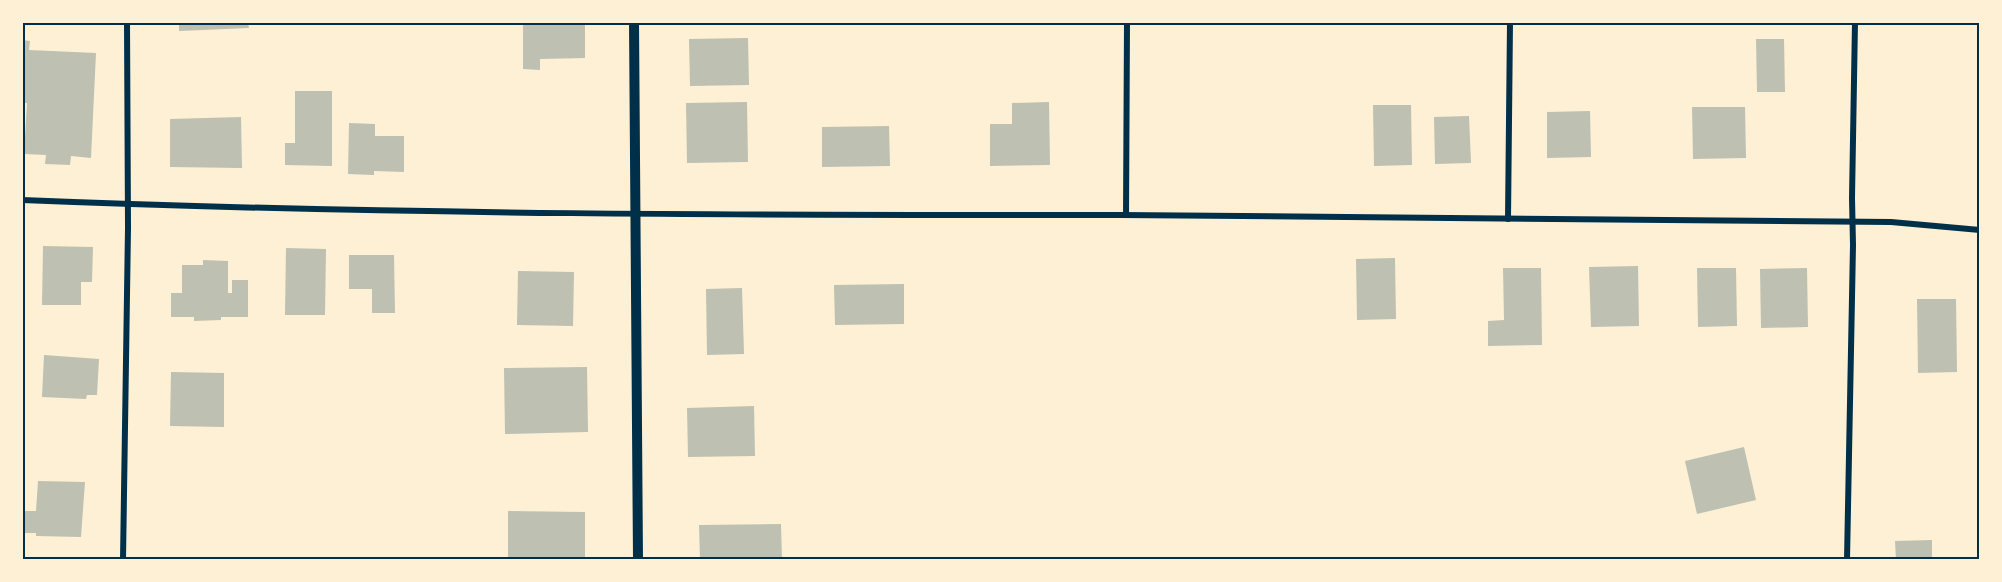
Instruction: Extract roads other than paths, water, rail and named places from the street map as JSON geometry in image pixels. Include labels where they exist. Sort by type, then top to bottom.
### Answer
[{"type":"street","points":[[123,560],[129,204],[127,22]]},
{"type":"street","points":[[634,22],[638,560]]},
{"type":"street","points":[[1126,215],[1127,22]]},
{"type":"street","points":[[1508,219],[1510,22]]},
{"type":"street","points":[[1847,560],[1855,22]]},
{"type":"street","points":[[22,200],[636,215],[1126,215],[1891,222],[1980,230]]}]
